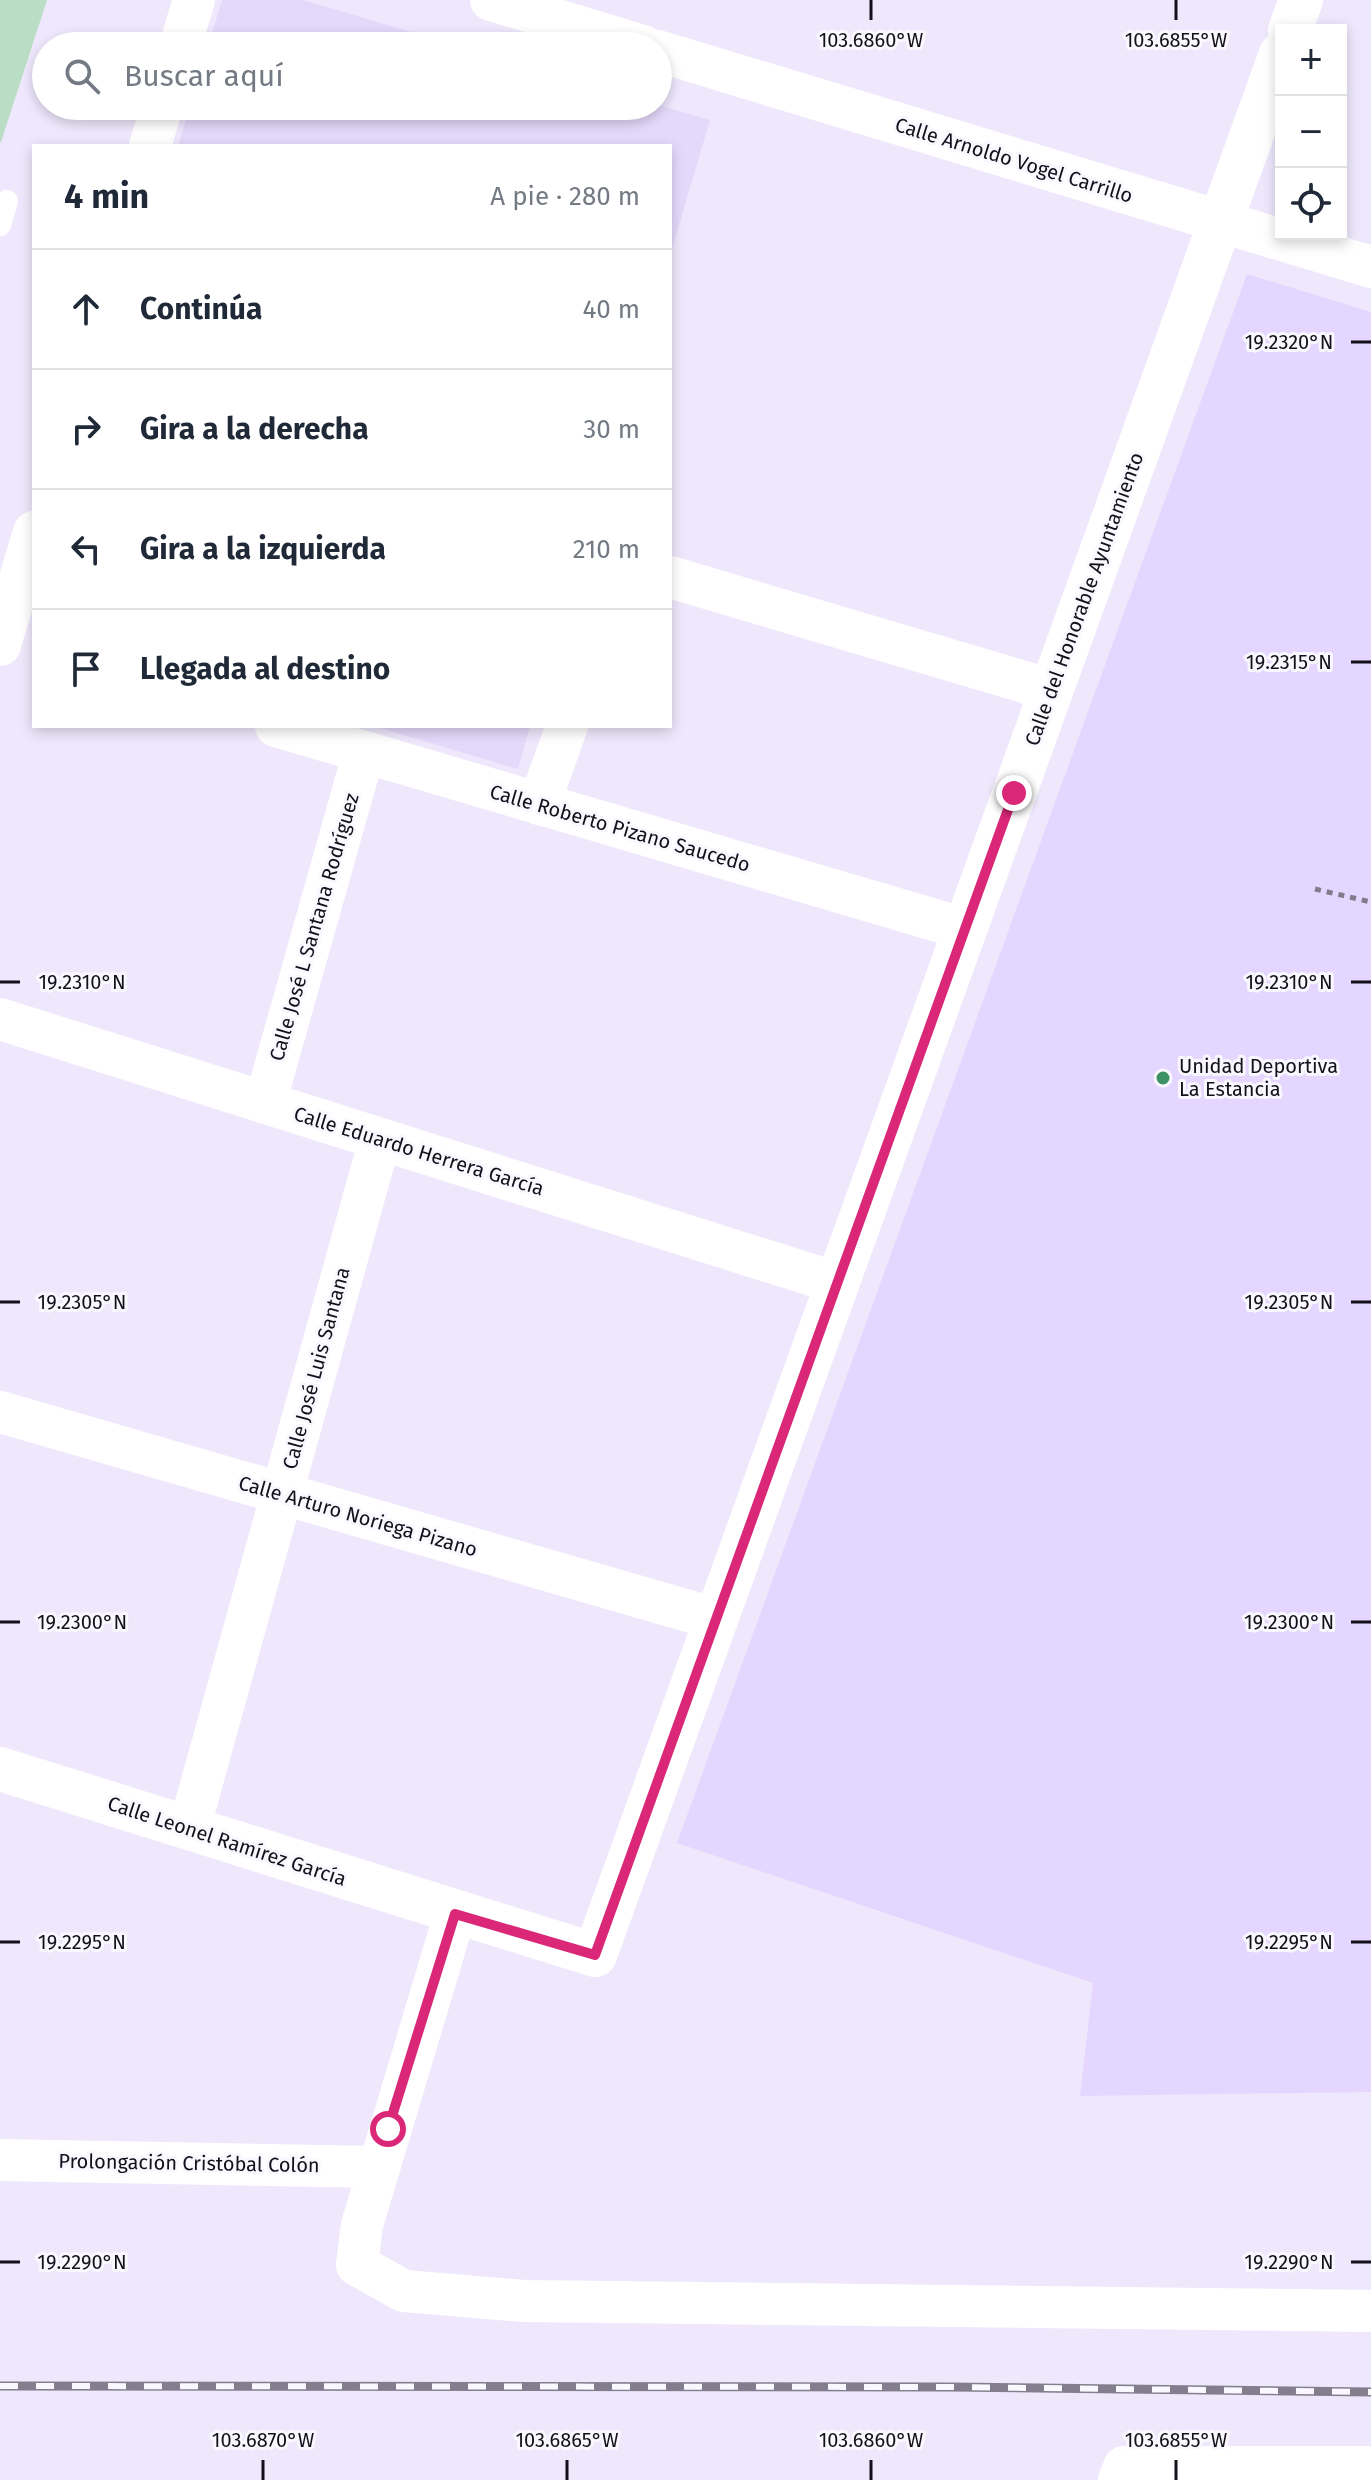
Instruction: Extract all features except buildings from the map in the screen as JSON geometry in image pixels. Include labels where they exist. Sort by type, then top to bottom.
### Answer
[{"type":"street","points":[[184,32],[194,0]]},
{"type":"street","points":[[491,0],[562,10],[612,32]]},
{"type":"street","points":[[1292,24],[1301,0]]},
{"type":"street","name":"Calle Arnoldo Vogel Carrillo","points":[[672,55],[1371,267]]},
{"type":"street","name":"Calle del Honorable Ayuntamiento","points":[[455,1914],[595,1955],[1275,71]]},
{"type":"street","points":[[151,144],[158,120]]},
{"type":"street","points":[[32,539],[0,645],[32,654]]},
{"type":"street","points":[[672,578],[1051,690]]},
{"type":"street","name":"Calle Roberto Pizano Saucedo","points":[[283,728],[965,929]]},
{"type":"street","points":[[539,804],[566,728]]},
{"type":"street","name":"Calle José L Santana Rodríguez","points":[[265,1103],[364,752]]},
{"type":"street","name":"Calle Eduardo Herrera García","points":[[0,1019],[837,1283]]},
{"type":"street","name":"Calle José Luis Santana","points":[[189,1829],[380,1139]]},
{"type":"street","name":"Calle Arturo Noriega Pizano","points":[[0,1412],[716,1619]]},
{"type":"street","name":"Calle Leonel Ramírez García","points":[[0,1769],[455,1914]]},
{"type":"street","points":[[455,1914],[362,2225],[357,2265],[404,2291],[524,2301],[1371,2311]]},
{"type":"street","name":"Prolongación Cristóbal Colón","points":[[0,2160],[378,2167]]},
{"type":"street","points":[[1122,2473],[1371,2467]]},
{"type":"lane","points":[[0,225],[7,201]]},
{"type":"path","points":[[1315,889],[1371,902]]},
{"type":"shaded area","points":[[222,0],[303,0],[412,32],[212,32]]},
{"type":"shaded area","points":[[672,109],[710,120],[672,249],[672,144],[179,144],[186,120],[672,120]]},
{"type":"shaded area","name":"Unidad Deportiva La Estancia","points":[[1247,274],[1371,312],[1371,2092],[1080,2096],[1093,1983],[677,1843]]},
{"type":"shaded area","points":[[380,728],[529,728],[518,769]]},
{"type":"railway","points":[[0,2386],[950,2387],[1371,2392]]},
{"type":"place","name":"Unidad Deportiva La Estancia","points":[[1163,1078]]},
{"type":"route","points":[[388,2129],[455,1914],[595,1955],[1014,793]]}]
